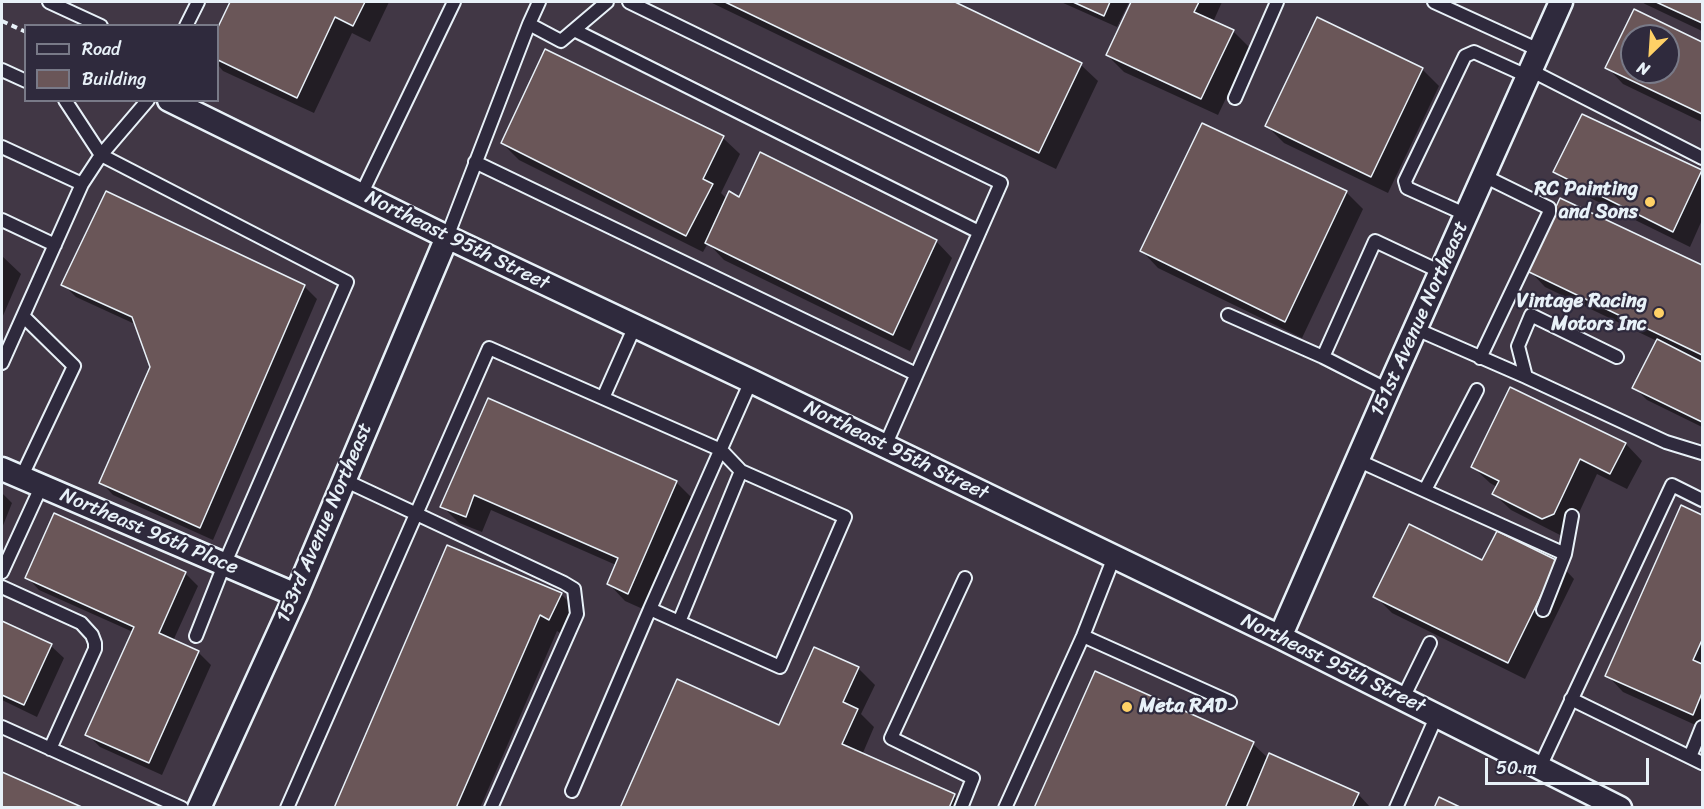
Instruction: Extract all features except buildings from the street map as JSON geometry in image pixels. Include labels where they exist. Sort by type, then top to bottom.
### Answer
[{"type":"street","name":"151st Avenue Northeast","points":[[1280,637],[1561,2]]},
{"type":"street","name":"Northeast 95th Street","points":[[173,102],[447,237],[1280,637],[1620,807]]},
{"type":"street","name":"153rd Avenue Northeast","points":[[199,807],[296,595],[447,237]]},
{"type":"street","name":"Northeast 96th Place","points":[[21,478],[296,595]]},
{"type":"lane","points":[[49,2],[97,24]]},
{"type":"lane","points":[[187,24],[198,2]]},
{"type":"lane","points":[[361,195],[454,2]]},
{"type":"lane","points":[[447,237],[539,2]]},
{"type":"lane","points":[[529,24],[561,41],[607,2]]},
{"type":"lane","points":[[629,2],[1001,183],[885,446]]},
{"type":"lane","points":[[1235,98],[1278,2]]},
{"type":"lane","points":[[1434,2],[1532,66],[1702,158]]},
{"type":"lane","points":[[574,30],[979,232]]},
{"type":"lane","points":[[1467,215],[1407,188],[1405,182],[1465,56],[1474,52],[1532,66]]},
{"type":"lane","points":[[2,70],[24,80]]},
{"type":"lane","points":[[66,102],[102,154],[347,282],[224,565],[196,636]]},
{"type":"lane","points":[[2,363],[82,184],[102,154],[146,102]]},
{"type":"lane","points":[[2,147],[82,184]]},
{"type":"lane","points":[[475,162],[916,374]]},
{"type":"lane","points":[[1480,358],[1549,213],[1549,208],[1484,176]]},
{"type":"lane","points":[[2,220],[55,245]]},
{"type":"lane","points":[[1323,357],[1375,242],[1441,272]]},
{"type":"lane","points":[[1228,315],[1323,357],[1388,390]]},
{"type":"lane","points":[[1526,377],[1518,346],[1532,315],[1617,357]]},
{"type":"lane","points":[[2,572],[21,478],[74,366],[23,316]]},
{"type":"lane","points":[[603,398],[635,326]]},
{"type":"lane","points":[[1416,329],[1666,442],[1702,453]]},
{"type":"lane","points":[[287,807],[489,348],[721,450],[741,471],[845,517],[780,667],[650,609]]},
{"type":"lane","points":[[572,791],[751,381]]},
{"type":"lane","points":[[1425,490],[1477,390]]},
{"type":"lane","points":[[1357,460],[1565,555]]},
{"type":"lane","points":[[679,622],[741,471]]},
{"type":"lane","points":[[344,480],[574,589],[577,614],[491,807]]},
{"type":"lane","points":[[1540,767],[1672,485],[1702,500]]},
{"type":"lane","points":[[1543,610],[1565,555],[1572,516]]},
{"type":"lane","points":[[1005,807],[1083,636],[1114,557]]},
{"type":"lane","points":[[961,807],[973,778],[891,738],[965,578]]},
{"type":"lane","points":[[2,587],[81,623],[92,635],[95,643],[50,749]]},
{"type":"lane","points":[[1083,636],[1230,702]]},
{"type":"lane","points":[[1403,698],[1430,643]]},
{"type":"lane","points":[[1571,699],[1702,763]]},
{"type":"lane","points":[[1396,807],[1437,715]]},
{"type":"lane","points":[[2,727],[182,807]]},
{"type":"lane","points":[[1690,757],[1702,728]]},
{"type":"path","points":[[2,21],[24,31]]},
{"type":"place","name":"RC Painting and Sons","points":[[1650,202]]},
{"type":"place","name":"Vintage Racing Motors Inc","points":[[1659,313]]},
{"type":"place","name":"Meta RAD","points":[[1127,707]]}]
